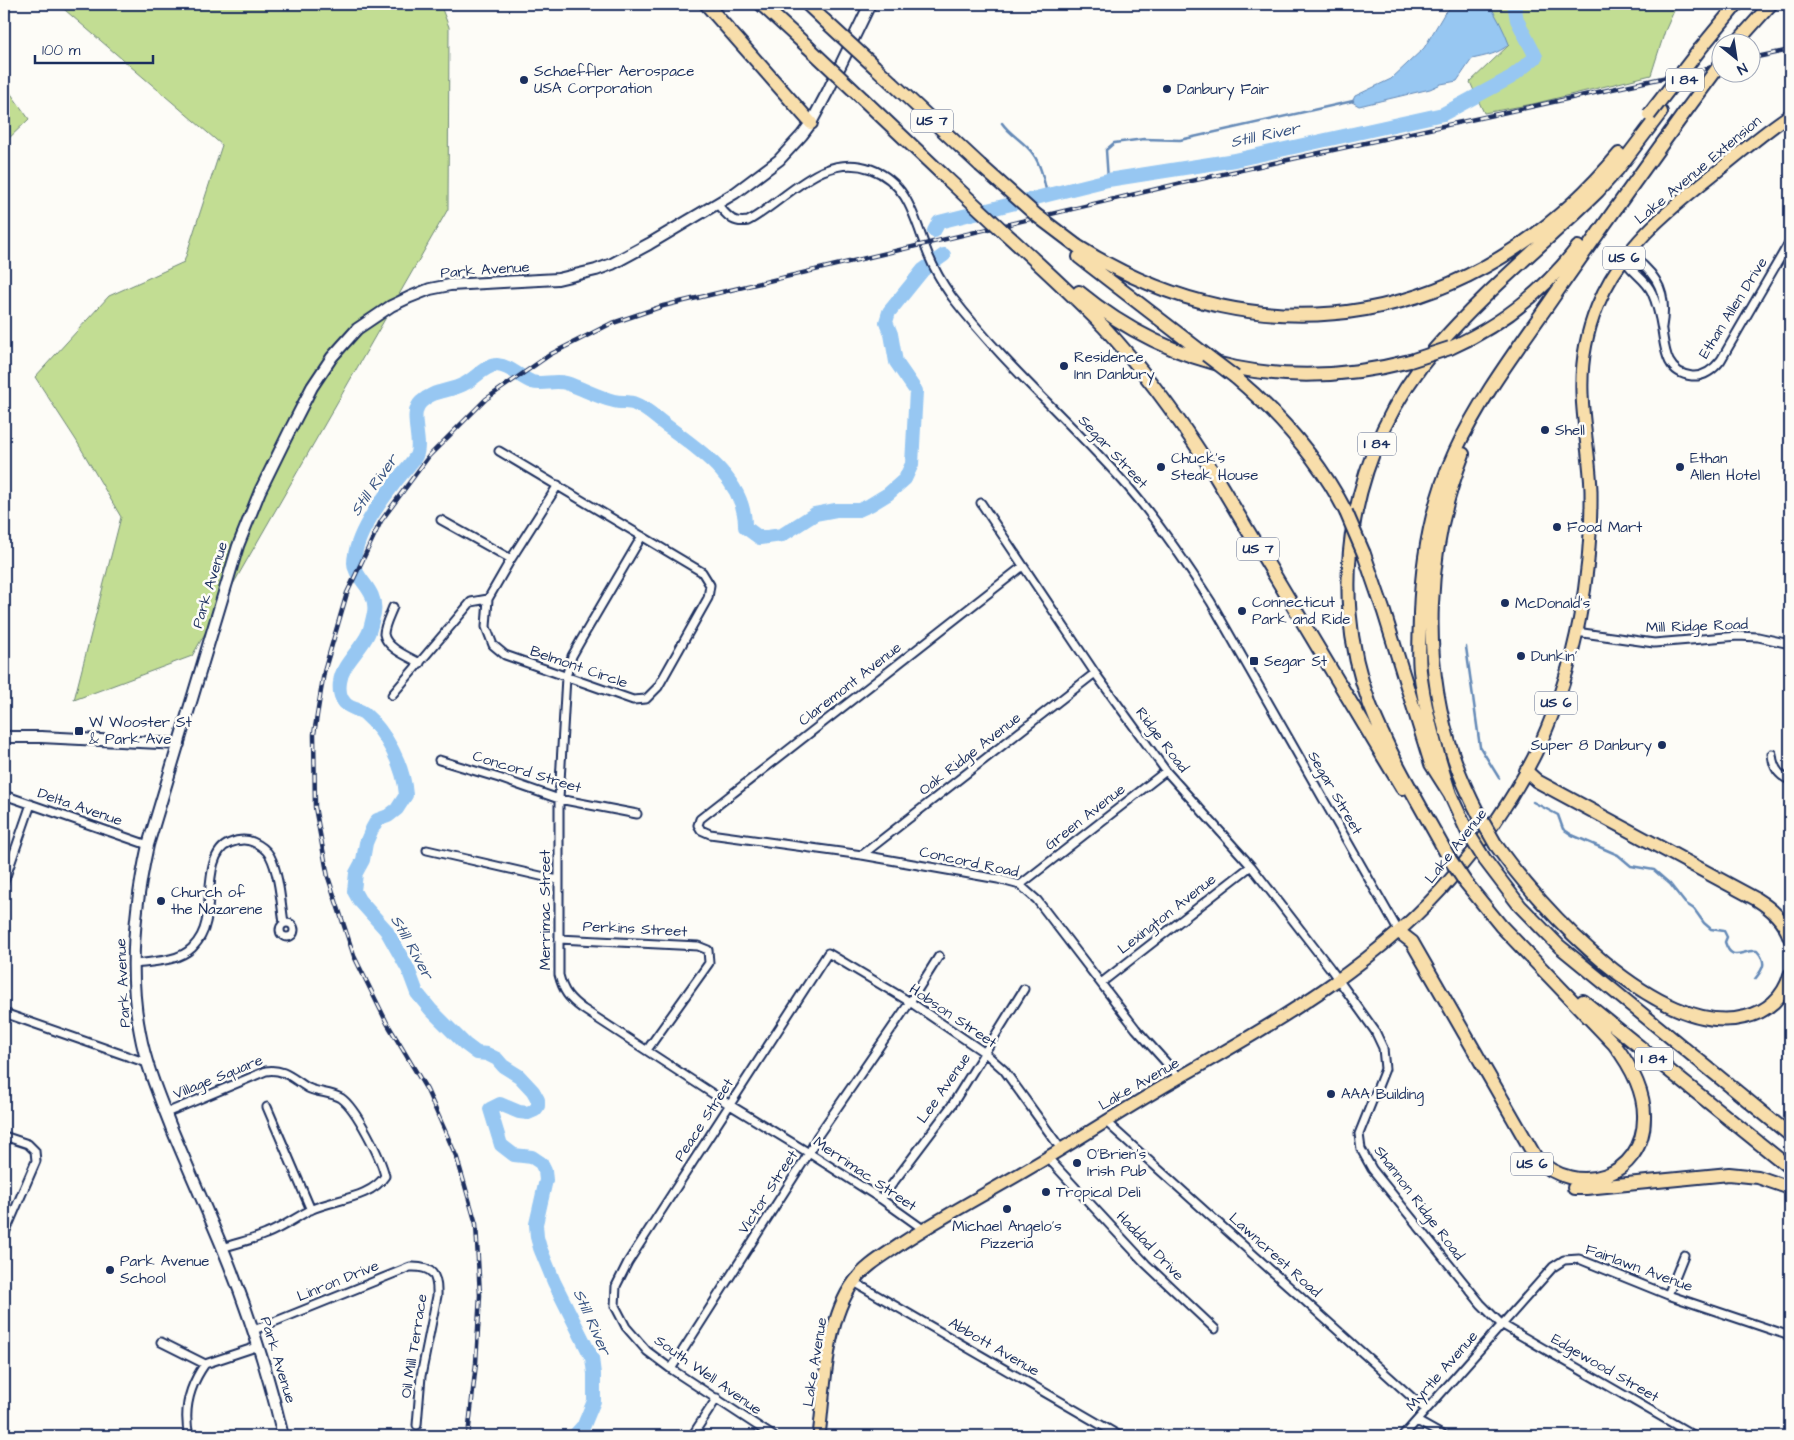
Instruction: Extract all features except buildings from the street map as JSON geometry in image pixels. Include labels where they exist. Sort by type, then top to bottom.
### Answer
[{"type":"highway","points":[[706,4],[811,123]]},
{"type":"highway","name":"US 7","points":[[761,4],[1004,232],[1039,262],[1117,342],[1159,393],[1192,440],[1385,762],[1449,858]]},
{"type":"highway","points":[[766,4],[808,47]]},
{"type":"highway","name":"US 7","points":[[808,4],[980,165],[1073,248]]},
{"type":"highway","points":[[1073,248],[1115,269],[1184,297],[1230,309],[1261,313],[1302,315],[1351,312],[1382,306],[1442,288],[1488,266],[1509,253],[1550,222],[1591,185],[1655,114],[1737,4]]},
{"type":"highway","name":"I 84","points":[[1705,48],[1745,4]]},
{"type":"highway","points":[[1746,32],[1771,4]]},
{"type":"highway","name":"I 84","points":[[1712,76],[1488,392],[1455,453],[1435,511],[1424,566],[1420,596],[1420,670],[1426,710],[1450,794],[1468,833],[1485,860],[1520,906],[1559,946],[1790,1135]]},
{"type":"highway","points":[[1039,262],[1097,307],[1129,328],[1172,349],[1210,361],[1256,371],[1293,375],[1323,375],[1369,370],[1410,361],[1450,348],[1481,333],[1530,300],[1568,260],[1626,184],[1688,108]]},
{"type":"highway","name":"I 84","points":[[1655,114],[1617,170],[1598,191],[1473,309],[1434,351],[1399,398],[1385,424],[1364,478],[1351,535],[1348,592],[1350,620],[1355,650],[1370,704],[1381,732],[1449,858],[1482,905],[1522,946],[1588,1005],[1790,1168]]},
{"type":"highway","points":[[1073,248],[1234,377],[1274,412],[1302,445],[1327,480],[1346,512],[1364,554],[1431,764],[1450,794]]},
{"type":"highway","points":[[1528,334],[1491,395],[1463,456],[1444,513],[1436,565],[1432,640],[1440,706],[1454,757],[1480,817],[1496,845],[1532,892],[1570,931],[1639,988],[1669,1006],[1696,1016],[1710,1019],[1733,1019],[1753,1015],[1765,1010],[1784,990],[1790,975]]},
{"type":"highway","points":[[1526,771],[1540,774],[1760,893],[1780,907],[1790,920]]},
{"type":"highway","points":[[1526,771],[1537,781],[1761,902],[1775,912],[1782,920],[1790,938]]},
{"type":"highway","points":[[1399,932],[1412,942],[1536,1158],[1552,1171],[1574,1179],[1586,1180],[1602,1176],[1617,1169],[1626,1161],[1634,1152],[1639,1142],[1644,1120],[1644,1109],[1638,1086],[1628,1064],[1614,1044],[1522,946]]},
{"type":"highway","name":"US 6","points":[[1399,932],[1404,946],[1523,1153],[1548,1178],[1573,1188],[1586,1188],[1730,1174],[1758,1177],[1790,1188]]},
{"type":"main road","name":"Park Avenue","points":[[283,1436],[254,1330],[147,1063],[135,996],[136,923],[140,881],[148,845],[228,574],[249,517],[312,387],[332,357],[358,329],[391,306],[430,289],[472,283],[558,279],[596,270],[630,255],[717,204],[751,182],[779,160],[802,135],[811,123],[870,4]]},
{"type":"main road","name":"Lake Avenue Extension","points":[[1526,771],[1550,721],[1564,676],[1576,632],[1586,568],[1590,506],[1590,468],[1582,394],[1583,361],[1597,307],[1624,257],[1644,234],[1677,204],[1790,115]]},
{"type":"main road","points":[[4,738],[41,737],[178,744]]},
{"type":"main road","name":"Lake Avenue","points":[[819,1436],[831,1334],[839,1306],[854,1282],[873,1263],[922,1229],[1048,1158],[1105,1121],[1269,1025],[1338,979],[1399,932],[1435,896],[1471,854],[1501,812],[1526,771]]},
{"type":"street","name":"Segar Street","points":[[717,204],[733,220],[740,222],[748,221],[812,176],[834,166],[845,165],[870,168],[891,180],[907,198],[929,256],[938,275],[950,293],[978,329],[1117,474],[1179,553],[1215,610],[1399,932]]},
{"type":"street","name":"Ethan Allen Drive","points":[[1624,257],[1630,268],[1650,288],[1662,328],[1669,363],[1675,369],[1687,375],[1696,376],[1712,370],[1729,346],[1790,240]]},
{"type":"street","name":"Belmont Circle","points":[[499,451],[558,486],[642,536],[702,572],[710,585],[708,598],[658,687],[646,699],[633,700],[504,656],[493,645],[486,627],[488,599],[511,558],[558,486]]},
{"type":"street","name":"Ridge Road","points":[[981,503],[1094,673],[1166,771],[1251,866],[1338,979]]},
{"type":"street","points":[[441,520],[511,558]]},
{"type":"street","name":"Merrimac Street","points":[[642,536],[580,640],[572,656],[566,677],[559,799],[559,975],[562,989],[571,1001],[730,1105],[881,1199],[922,1229]]},
{"type":"street","name":"Claremont Avenue","points":[[698,825],[700,819],[1023,566]]},
{"type":"street","points":[[392,695],[471,602],[488,599]]},
{"type":"street","points":[[393,607],[384,632],[386,640],[420,663]]},
{"type":"street","name":"Mill Ridge Road","points":[[1576,632],[1654,643],[1738,636],[1758,637],[1790,644]]},
{"type":"street","name":"Oak Ridge Avenue","points":[[862,855],[1094,673]]},
{"type":"street","points":[[1772,754],[1775,768],[1780,774],[1790,780]]},
{"type":"street","name":"Concord Street","points":[[439,760],[559,799],[637,814]]},
{"type":"street","name":"Green Avenue","points":[[1020,885],[1166,771]]},
{"type":"street","name":"Delta Avenue","points":[[4,794],[148,845]]},
{"type":"street","points":[[4,882],[31,804]]},
{"type":"street","name":"Concord Road","points":[[698,825],[701,830],[710,834],[862,855],[998,879],[1020,885],[1037,900],[1136,1029],[1180,1078]]},
{"type":"street","points":[[135,964],[170,960],[182,956],[192,947],[202,934],[207,921],[216,853],[225,845],[236,841],[248,840],[261,846],[270,855],[284,922]]},
{"type":"street","points":[[427,850],[558,880]]},
{"type":"street","name":"Lexington Avenue","points":[[1100,983],[1251,866]]},
{"type":"street","name":"Perkins Street","points":[[559,938],[698,946],[708,950],[709,963],[647,1050]]},
{"type":"street","name":"Hobson Street","points":[[828,953],[910,1002],[985,1053],[1004,1070],[1061,1149]]},
{"type":"street","name":"Peace Street","points":[[614,1306],[616,1286],[628,1262],[828,953]]},
{"type":"street","name":"Victor Street","points":[[671,1369],[818,1137],[939,956]]},
{"type":"street","name":"Shannon Ridge Road","points":[[1338,979],[1375,1031],[1383,1048],[1385,1069],[1359,1134],[1361,1149],[1372,1169],[1481,1304],[1501,1324]]},
{"type":"street","name":"Lee Avenue","points":[[881,1199],[952,1105],[1024,989]]},
{"type":"street","points":[[4,1013],[147,1063]]},
{"type":"street","name":"Village Square","points":[[166,1113],[266,1071],[285,1072],[314,1091],[328,1092],[342,1099],[354,1112],[382,1163],[385,1176],[379,1185],[311,1210],[266,1235],[222,1248]]},
{"type":"street","points":[[267,1107],[311,1210]]},
{"type":"street","name":"Lawncrest Road","points":[[1105,1121],[1426,1410]]},
{"type":"street","points":[[4,1136],[28,1144],[35,1151],[36,1161],[4,1235]]},
{"type":"street","name":"Haddad Drive","points":[[1048,1158],[1146,1264],[1215,1330]]},
{"type":"street","points":[[1668,1295],[1684,1254]]},
{"type":"street","name":"Fairlawn Avenue","points":[[1501,1324],[1553,1267],[1564,1260],[1579,1259],[1668,1295],[1790,1336]]},
{"type":"street","name":"Linron Drive","points":[[254,1330],[410,1267],[422,1266],[433,1272]]},
{"type":"street","name":"Oil Mill Terrace","points":[[417,1425],[421,1376],[437,1296],[438,1283],[433,1272]]},
{"type":"street","name":"Abbott Avenue","points":[[854,1282],[1120,1436]]},
{"type":"street","name":"South Well Avenue","points":[[614,1306],[626,1327],[642,1345],[671,1369],[773,1436]]},
{"type":"street","name":"Myrtle Avenue","points":[[1404,1436],[1501,1324]]},
{"type":"street","name":"Edgewood Street","points":[[1501,1324],[1695,1436]]},
{"type":"street","points":[[161,1342],[205,1364]]},
{"type":"street","points":[[189,1436],[186,1416],[187,1405],[196,1376],[205,1364],[258,1346]]},
{"type":"street","points":[[692,1436],[717,1398]]},
{"type":"street","points":[[1417,1421],[1444,1436]]},
{"type":"green space","points":[[58,4],[440,4],[449,27],[448,209],[192,656],[74,700],[121,517],[76,440],[35,377],[109,296],[184,262],[222,145]]},
{"type":"green space","points":[[1489,4],[1677,4],[1665,31],[1651,75],[1533,104],[1484,113],[1470,82],[1509,45]]},
{"type":"green space","points":[[4,84],[29,119],[4,143]]},
{"type":"water","points":[[1454,4],[1489,4],[1509,44],[1487,56],[1472,59],[1457,81],[1359,106],[1352,102],[1355,96],[1391,79],[1424,48],[1444,14]]},
{"type":"waterway","name":"Still River","points":[[934,231],[939,222],[1108,180],[1235,160],[1443,114],[1510,78],[1536,57],[1517,20],[1514,4]]},
{"type":"waterway","points":[[1108,180],[1106,150],[1114,143],[1144,139],[1180,140],[1353,101]]},
{"type":"waterway","points":[[1002,123],[1036,158],[1047,194]]},
{"type":"waterway","name":"Still River","points":[[574,1436],[584,1425],[594,1401],[594,1374],[592,1358],[554,1282],[537,1237],[536,1224],[546,1180],[545,1171],[541,1163],[532,1157],[514,1155],[501,1145],[490,1109],[500,1104],[519,1112],[528,1113],[535,1110],[538,1106],[538,1100],[533,1091],[519,1076],[503,1066],[497,1059],[487,1054],[477,1053],[465,1044],[431,1010],[417,993],[408,969],[386,930],[359,900],[354,891],[356,873],[363,860],[366,843],[372,829],[377,820],[388,816],[397,809],[406,795],[405,784],[398,761],[380,730],[364,713],[345,703],[340,693],[341,675],[368,634],[374,613],[373,597],[355,569],[355,552],[370,518],[416,456],[418,450],[417,407],[431,395],[458,387],[488,367],[497,365],[507,367],[532,382],[566,383],[617,402],[633,403],[644,408],[693,445],[719,468],[738,495],[743,510],[745,527],[760,538],[782,535],[815,514],[836,510],[859,510],[870,505],[888,494],[905,479],[912,464],[916,391],[896,362],[891,334],[886,322],[889,312],[923,270],[944,255]]},
{"type":"waterway","points":[[1466,647],[1480,747],[1499,778]]},
{"type":"waterway","points":[[1533,802],[1558,815],[1563,829],[1572,835],[1618,855],[1631,866],[1654,870],[1670,884],[1685,903],[1694,909],[1704,923],[1711,929],[1724,931],[1727,937],[1725,942],[1728,949],[1734,954],[1757,951],[1762,958],[1763,965],[1761,972],[1755,979]]},
{"type":"railway","points":[[1762,56],[1790,50]]},
{"type":"railway","points":[[468,1436],[476,1363],[480,1295],[476,1224],[457,1158],[427,1090],[387,1023],[354,956],[328,877],[315,807],[314,734],[324,672],[347,593],[381,521],[429,456],[486,399],[551,354],[610,324],[663,306],[1182,183],[1712,67]]},
{"type":"place","name":"Schaeffler Aerospace USA Corporation","points":[[524,80]]},
{"type":"place","name":"Danbury Fair","points":[[1167,89]]},
{"type":"place","name":"Residence Inn Danbury","points":[[1064,366]]},
{"type":"place","name":"Shell","points":[[1545,430]]},
{"type":"place","name":"Chuck's Steak House","points":[[1161,467]]},
{"type":"place","name":"Ethan Allen Hotel","points":[[1680,467]]},
{"type":"place","name":"Food Mart","points":[[1557,527]]},
{"type":"place","name":"McDonald's","points":[[1505,603]]},
{"type":"place","name":"Connecticut Park and Ride","points":[[1242,611]]},
{"type":"place","name":"Dunkin'","points":[[1521,656]]},
{"type":"place","name":"Segar St","points":[[1254,661]]},
{"type":"place","name":"W Wooster St & Park Ave","points":[[79,731]]},
{"type":"place","name":"Super 8 Danbury","points":[[1662,745]]},
{"type":"place","name":"Church of the Nazarene","points":[[161,901]]},
{"type":"place","name":"AAA Building","points":[[1331,1094]]},
{"type":"place","name":"O'Brien's Irish Pub","points":[[1077,1163]]},
{"type":"place","name":"Tropical Deli","points":[[1046,1192]]},
{"type":"place","name":"Michael Angelo's Pizzeria","points":[[1007,1209]]},
{"type":"place","name":"Park Avenue School","points":[[110,1270]]}]
